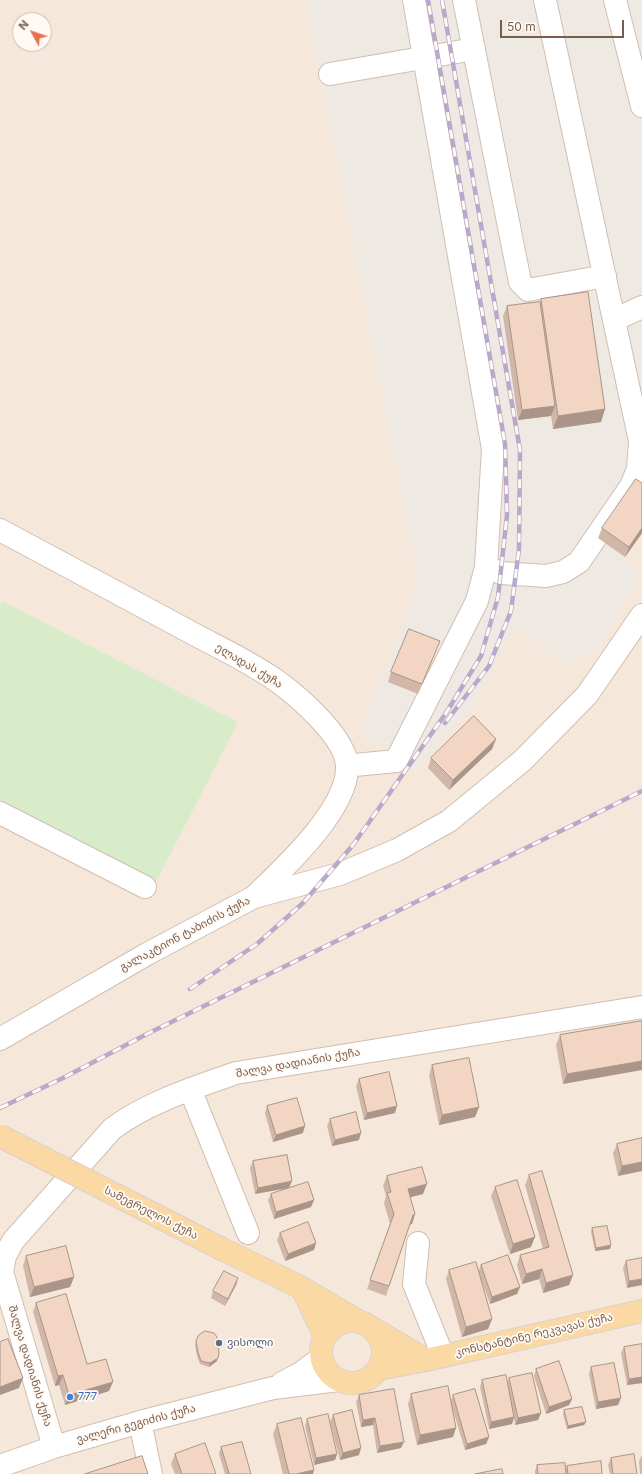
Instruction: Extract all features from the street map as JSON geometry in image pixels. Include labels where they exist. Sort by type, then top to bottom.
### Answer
[{"type":"main road","name":"სამეგრელოს ქუჩა","points":[[0,1136],[302,1288],[363,1323]]},
{"type":"main road","points":[[302,1288],[323,1347],[325,1367],[339,1380],[346,1382],[360,1381],[367,1379],[378,1369],[382,1357],[382,1345],[377,1334],[363,1323]]},
{"type":"main road","name":"კონსტანტინე რეკვავას ქუჩა","points":[[378,1369],[435,1358],[642,1311]]},
{"type":"main road","points":[[323,1347],[331,1329],[348,1321],[363,1323],[435,1358]]},
{"type":"street","points":[[347,768],[355,764],[396,761],[477,601],[486,567],[493,449],[414,0]]},
{"type":"street","points":[[464,0],[520,282],[528,290],[604,276]]},
{"type":"street","points":[[486,567],[501,573],[546,576],[563,572],[579,562],[631,486],[638,469],[640,441],[545,0]]},
{"type":"street","points":[[615,0],[642,106]]},
{"type":"street","points":[[330,74],[474,48]]},
{"type":"street","points":[[614,320],[642,307]]},
{"type":"street","name":"ელადას ქუჩა","points":[[0,530],[235,656],[276,680],[297,697],[335,737],[346,756],[347,768],[345,780],[336,802],[322,825],[292,861],[254,897]]},
{"type":"street","name":"გალაკტიონ ტაბიძის ქუჩა","points":[[0,1039],[147,954],[254,897],[340,874],[397,850],[449,821],[522,761],[587,695],[642,615]]},
{"type":"street","points":[[0,813],[146,887]]},
{"type":"street","name":"შალვა დადიანის ქუჩა","points":[[54,1447],[1,1269],[5,1256],[13,1241],[112,1129],[125,1119],[190,1089],[236,1073],[642,1007]]},
{"type":"street","points":[[190,1089],[248,1233]]},
{"type":"street","points":[[418,1243],[414,1284],[435,1358]]},
{"type":"street","name":"ვალერი გეგიძის ქუჩა","points":[[273,1388],[301,1373],[323,1347]]},
{"type":"street","name":"ვალერი გეგიძის ქუჩა","points":[[0,1466],[31,1464],[54,1447],[140,1422],[273,1388],[339,1380]]},
{"type":"street","points":[[140,1422],[151,1474]]},
{"type":"shaded area","points":[[0,0],[642,0],[642,1474],[0,1474]]},
{"type":"shaded area","points":[[305,0],[642,0],[642,533],[625,557],[640,577],[594,652],[563,663],[516,625],[473,706],[417,770],[361,732],[419,579]]},
{"type":"green space","points":[[2,601],[238,722],[157,880],[0,800],[0,605]]},
{"type":"building","points":[[588,292],[605,409],[558,416],[541,299]]},
{"type":"building","points":[[540,302],[555,406],[522,410],[507,306]]},
{"type":"building","points":[[636,479],[642,483],[642,528],[629,547],[602,528]]},
{"type":"building","points":[[409,629],[440,641],[422,684],[391,672]]},
{"type":"building","points":[[474,716],[496,739],[453,780],[431,758]]},
{"type":"building","points":[[642,1021],[642,1061],[567,1074],[560,1035]]},
{"type":"building","points":[[469,1058],[479,1107],[442,1115],[432,1065]]},
{"type":"building","points":[[389,1072],[397,1106],[367,1113],[359,1079]]},
{"type":"building","points":[[297,1098],[305,1126],[276,1135],[267,1106]]},
{"type":"building","points":[[356,1112],[361,1133],[335,1140],[330,1119]]},
{"type":"building","points":[[642,1138],[642,1162],[622,1166],[617,1144]]},
{"type":"building","points":[[287,1155],[292,1181],[258,1188],[253,1161]]},
{"type":"building","points":[[422,1167],[427,1184],[408,1189],[415,1214],[413,1215],[389,1286],[370,1280],[394,1214],[387,1193],[391,1192],[387,1176]]},
{"type":"building","points":[[542,1171],[573,1275],[546,1283],[542,1269],[526,1274],[520,1255],[549,1247],[529,1175]]},
{"type":"building","points":[[517,1180],[535,1237],[513,1244],[495,1187]]},
{"type":"building","points":[[308,1182],[314,1200],[276,1212],[271,1194]]},
{"type":"building","points":[[308,1222],[316,1243],[288,1254],[280,1233]]},
{"type":"building","points":[[607,1226],[611,1245],[596,1248],[592,1228]]},
{"type":"building","points":[[66,1246],[74,1277],[34,1287],[26,1256]]},
{"type":"building","points":[[508,1255],[520,1287],[492,1297],[481,1265]]},
{"type":"building","points":[[642,1258],[642,1279],[629,1281],[626,1261]]},
{"type":"building","points":[[476,1262],[492,1319],[466,1327],[449,1270]]},
{"type":"building","points":[[224,1271],[238,1278],[228,1299],[213,1291]]},
{"type":"building","points":[[66,1294],[87,1364],[106,1359],[113,1382],[69,1395],[63,1375],[58,1376],[36,1303]]},
{"type":"building","points":[[205,1331],[214,1333],[217,1337],[219,1353],[218,1358],[210,1363],[201,1361],[196,1341],[198,1336]]},
{"type":"building","points":[[8,1339],[23,1378],[0,1387],[0,1342]]},
{"type":"building","points":[[642,1344],[642,1377],[629,1379],[624,1347]]},
{"type":"building","points":[[559,1361],[572,1399],[549,1407],[536,1369]]},
{"type":"building","points":[[614,1363],[621,1398],[598,1402],[591,1367]]},
{"type":"building","points":[[532,1373],[541,1413],[518,1418],[509,1378]]},
{"type":"building","points":[[506,1375],[514,1417],[491,1422],[482,1380]]},
{"type":"building","points":[[448,1386],[456,1428],[420,1435],[411,1394]]},
{"type":"building","points":[[394,1389],[404,1442],[380,1446],[375,1418],[363,1420],[359,1395]]},
{"type":"building","points":[[475,1389],[489,1437],[467,1444],[453,1395]]},
{"type":"building","points":[[582,1407],[586,1422],[568,1426],[564,1410]]},
{"type":"building","points":[[352,1410],[361,1448],[343,1453],[333,1415]]},
{"type":"building","points":[[328,1414],[337,1454],[316,1458],[307,1419]]},
{"type":"building","points":[[301,1418],[314,1470],[289,1474],[277,1424]]},
{"type":"building","points":[[242,1442],[251,1474],[227,1474],[229,1473],[221,1447]]},
{"type":"building","points":[[205,1443],[216,1474],[182,1474],[175,1454]]},
{"type":"building","points":[[634,1454],[637,1474],[613,1474],[611,1458]]},
{"type":"building","points":[[142,1456],[148,1474],[85,1474]]},
{"type":"building","points":[[601,1461],[602,1474],[568,1474],[567,1466]]},
{"type":"building","points":[[565,1463],[566,1474],[538,1474],[537,1465]]},
{"type":"building","points":[[502,1469],[503,1474],[475,1474]]},
{"type":"railway","points":[[190,989],[257,944],[303,903],[353,845],[446,713],[481,656],[498,597],[507,515],[505,444],[428,0]]},
{"type":"railway","points":[[442,0],[520,450],[519,549],[511,611],[489,666],[445,723]]},
{"type":"railway","points":[[0,1108],[63,1078],[147,1034],[642,791]]},
{"type":"place","name":"ვისოლი","points":[[219,1343]]},
{"type":"place","name":"777","points":[[70,1397]]}]
